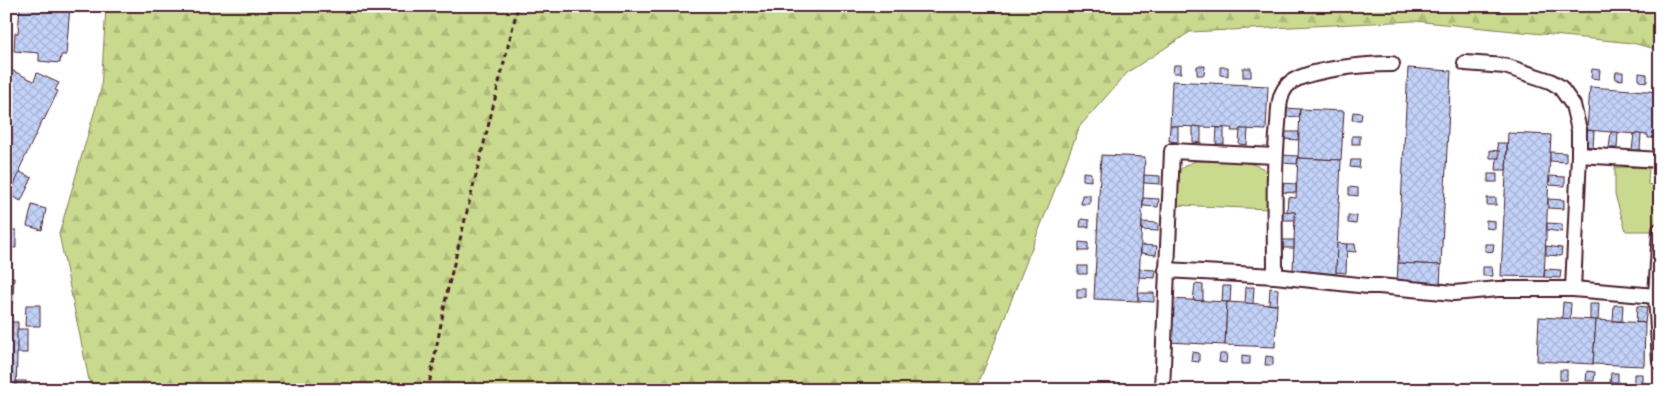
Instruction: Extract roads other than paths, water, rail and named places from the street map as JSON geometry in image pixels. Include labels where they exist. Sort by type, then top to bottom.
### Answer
[{"type":"lane","points":[[1466,62],[1505,66],[1544,78],[1560,87],[1573,105],[1579,130],[1573,289]]},
{"type":"lane","points":[[1275,276],[1275,156],[1281,96],[1287,85],[1303,77],[1335,69],[1362,65],[1392,64]]},
{"type":"lane","points":[[1162,390],[1172,150],[1275,156]]},
{"type":"lane","points":[[1579,155],[1660,160]]},
{"type":"lane","points":[[1660,230],[1656,296],[1660,362]]},
{"type":"lane","points":[[1166,270],[1275,276],[1454,293],[1498,289],[1573,289],[1656,296]]}]
